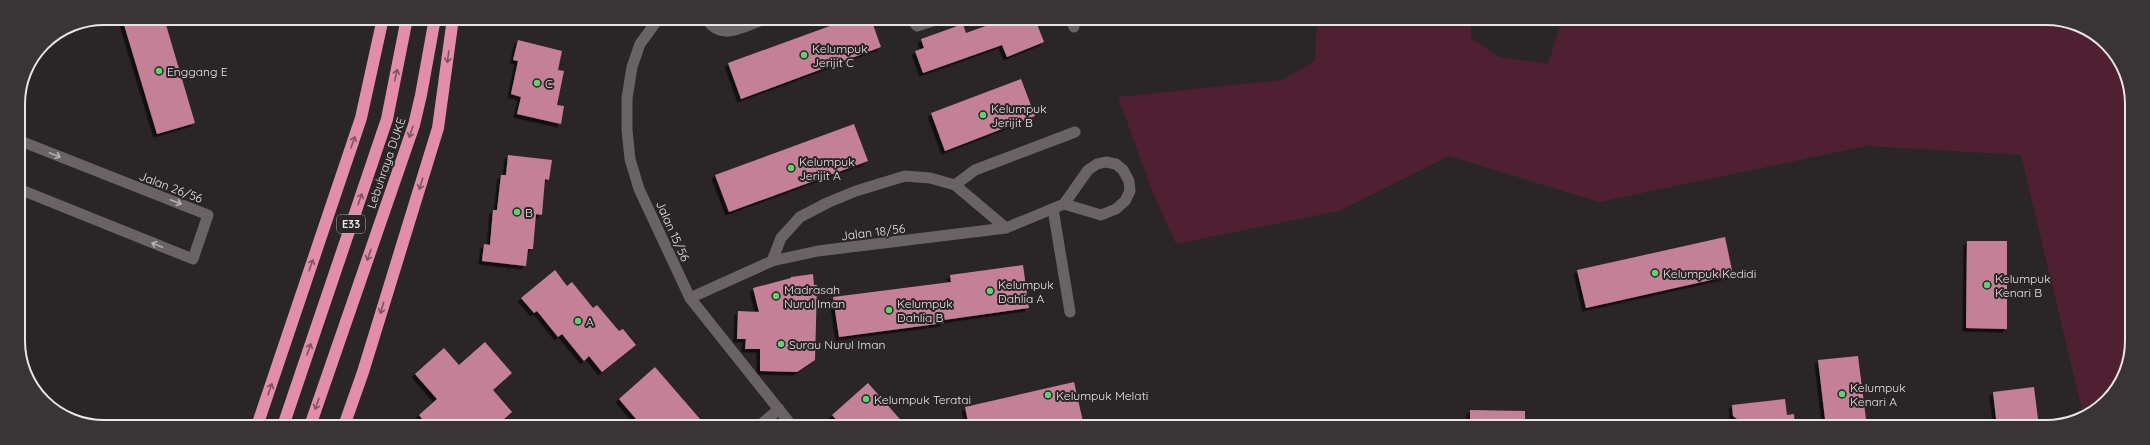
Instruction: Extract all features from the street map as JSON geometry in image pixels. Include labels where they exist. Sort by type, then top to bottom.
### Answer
[{"type":"highway","points":[[259,420],[361,118],[381,25]]},
{"type":"highway","name":"Lebuhraya DUKE","points":[[285,420],[387,119],[406,25]]},
{"type":"highway","name":"Lebuhraya DUKE","points":[[312,420],[414,125],[434,25]]},
{"type":"highway","points":[[346,420],[438,128],[452,25]]},
{"type":"street","name":"Jalan 15/56","points":[[654,25],[640,44],[632,68],[627,98],[627,130],[630,159],[639,188],[690,298],[787,420]]},
{"type":"street","points":[[710,25],[721,32],[728,32],[746,25]]},
{"type":"street","points":[[955,185],[975,170],[1075,132]]},
{"type":"street","name":"Jalan 26/56","points":[[25,143],[208,215],[193,259],[25,191]]},
{"type":"street","points":[[1058,207],[1101,215],[1116,209],[1125,201],[1130,191],[1130,181],[1123,170],[1116,164],[1106,162],[1097,164],[1088,170],[1058,207],[1070,312]]},
{"type":"street","points":[[772,261],[781,238],[800,217],[828,202],[906,176],[930,178],[955,185],[1006,228]]},
{"type":"street","name":"Jalan 18/56","points":[[690,298],[772,261],[818,251],[1006,228],[1058,207]]},
{"type":"street","points":[[766,420],[779,409]]},
{"type":"shaded area","points":[[1317,25],[1471,25],[1471,38],[1499,57],[1548,64],[1560,25],[2046,25],[2076,31],[2094,41],[2109,56],[2121,79],[2125,99],[2125,341],[2121,366],[2109,389],[2102,397],[2082,411],[2021,155],[1867,146],[1599,202],[1449,156],[1339,211],[1176,244],[1151,188],[1118,97],[1282,80],[1315,61]]},
{"type":"building","name":"Enggang E","points":[[124,25],[166,25],[195,123],[157,134]]},
{"type":"building","name":"Kelumpuk Jerijit C","points":[[832,25],[873,25],[881,47],[741,99],[728,63]]},
{"type":"building","points":[[960,25],[963,25],[966,33],[988,25],[1037,25],[1044,42],[1007,57],[1002,45],[923,73],[915,51],[924,48],[921,39]]},
{"type":"building","name":"C","points":[[518,40],[562,51],[558,70],[564,71],[557,105],[564,106],[561,124],[517,114],[521,97],[511,94],[518,61],[513,60]]},
{"type":"building","name":"Kelumpuk Jerijit B","points":[[1021,79],[1035,116],[945,151],[931,113]]},
{"type":"building","name":"Kelumpuk Jerijit A","points":[[854,124],[868,161],[729,212],[715,175]]},
{"type":"building","name":"B","points":[[508,155],[552,160],[549,180],[545,179],[542,215],[536,214],[533,249],[528,249],[526,266],[482,261],[484,244],[490,245],[493,210],[497,210],[501,175],[506,175]]},
{"type":"building","name":"Kelumpuk Kedidi","points":[[1725,237],[1733,275],[1586,308],[1577,270]]},
{"type":"building","name":"Kelumpuk Kenari B","points":[[1967,241],[2007,241],[2007,329],[1966,328]]},
{"type":"building","points":[[1023,265],[1029,308],[944,320],[944,323],[839,337],[833,297],[951,282],[950,275]]},
{"type":"building","name":"A","points":[[555,270],[567,286],[572,282],[593,308],[597,305],[619,331],[623,329],[636,345],[602,372],[589,356],[584,361],[562,334],[558,337],[537,311],[534,313],[521,298]]},
{"type":"building","points":[[813,274],[814,285],[817,285],[815,360],[797,372],[760,371],[760,349],[745,349],[746,339],[737,339],[738,311],[759,312],[753,288],[791,277]]},
{"type":"building","points":[[485,342],[512,373],[493,390],[512,412],[503,420],[423,420],[419,415],[437,399],[415,374],[444,348],[459,365]]},
{"type":"building","name":"Kelumpuk Kenari A","points":[[1858,356],[1866,420],[1825,420],[1818,360]]},
{"type":"building","points":[[655,367],[700,419],[637,420],[619,399]]},
{"type":"building","name":"Kelumpuk Melati","points":[[1074,382],[1083,420],[968,420],[965,407]]},
{"type":"building","name":"Kelumpuk Teratai","points":[[868,383],[901,420],[837,420],[832,415]]},
{"type":"building","points":[[2034,387],[2038,420],[1996,420],[1993,392]]},
{"type":"building","points":[[1785,399],[1787,415],[1794,414],[1794,420],[1738,420],[1733,416],[1732,405]]},
{"type":"building","points":[[1470,410],[1525,411],[1525,420],[1470,420]]},
{"type":"place","name":"Kelumpuk Jerijit C","points":[[804,55]]},
{"type":"place","name":"Enggang E","points":[[159,71]]},
{"type":"place","name":"C","points":[[537,83]]},
{"type":"place","name":"Kelumpuk Jerijit B","points":[[983,115]]},
{"type":"place","name":"Kelumpuk Jerijit A","points":[[791,168]]},
{"type":"place","name":"B","points":[[517,212]]},
{"type":"place","name":"Kelumpuk Kedidi","points":[[1655,273]]},
{"type":"place","name":"Kelumpuk Kenari B","points":[[1987,285]]},
{"type":"place","name":"Kelumpuk Dahlia A","points":[[990,291]]},
{"type":"place","name":"Madrasah Nurul Iman","points":[[776,296]]},
{"type":"place","name":"Kelumpuk Dahlia B","points":[[889,310]]},
{"type":"place","name":"A","points":[[578,321]]},
{"type":"place","name":"Surau Nurul Iman","points":[[781,344]]},
{"type":"place","name":"Kelumpuk Kenari A","points":[[1842,394]]},
{"type":"place","name":"Kelumpuk Melati","points":[[1048,395]]},
{"type":"place","name":"Kelumpuk Teratai","points":[[866,399]]}]
